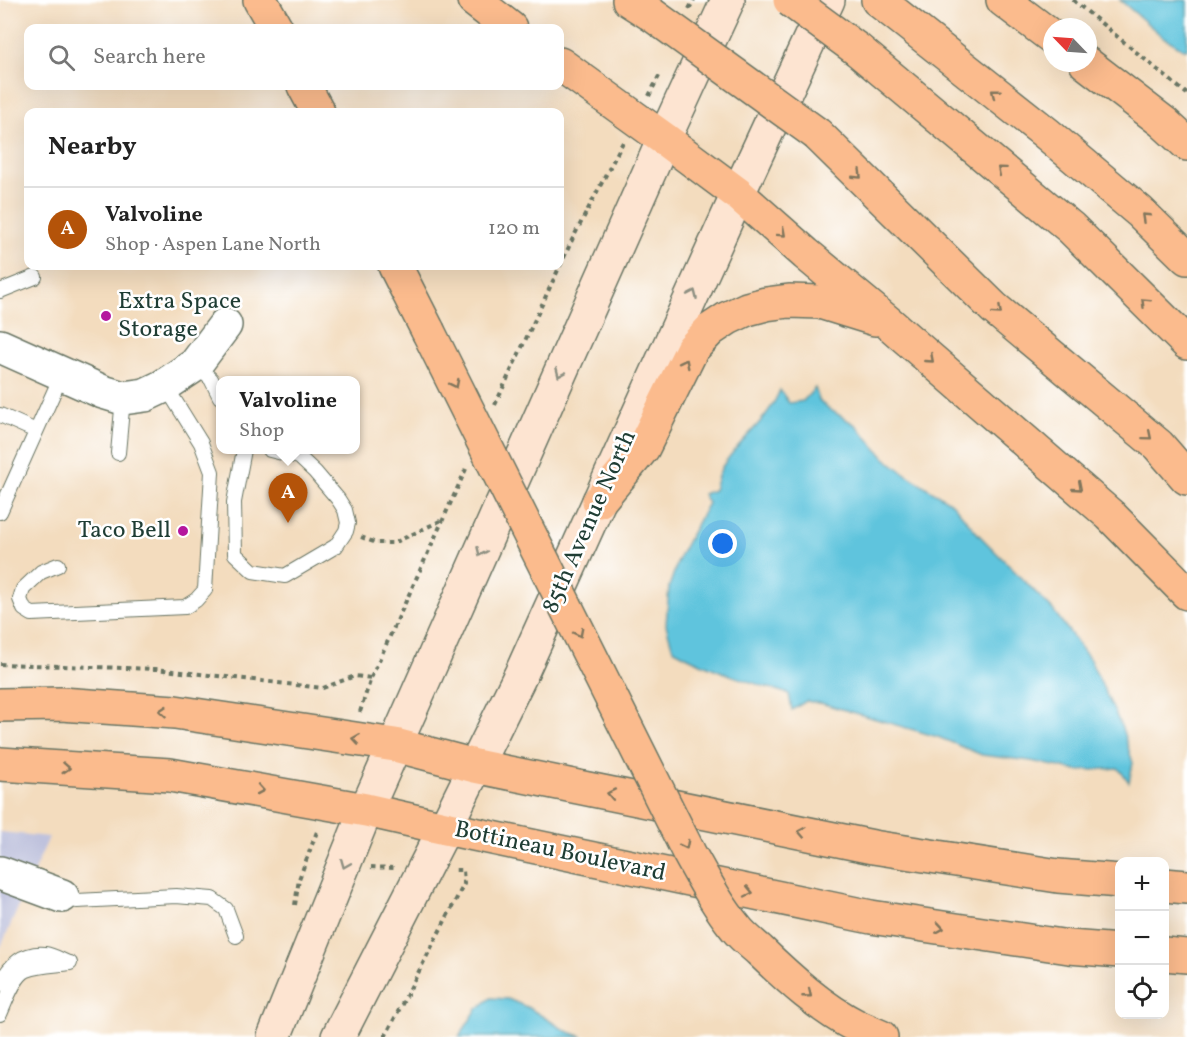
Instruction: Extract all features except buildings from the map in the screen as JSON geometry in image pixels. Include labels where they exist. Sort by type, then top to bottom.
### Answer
[{"type":"highway","points":[[260,0],[274,24]]},
{"type":"highway","points":[[474,0],[505,24]]},
{"type":"highway","points":[[790,0],[858,50],[1071,228],[1187,343]]},
{"type":"highway","points":[[1003,0],[1043,30]]},
{"type":"highway","points":[[879,1],[1046,133],[1140,213],[1187,258]]},
{"type":"highway","points":[[640,7],[817,134],[994,308],[1158,445],[1187,478]]},
{"type":"highway","points":[[564,67],[738,194],[1110,515],[1187,593]]},
{"type":"highway","points":[[1097,71],[1163,122],[1187,144]]},
{"type":"highway","points":[[306,90],[316,108]]},
{"type":"highway","points":[[397,270],[708,888],[736,928],[776,967],[842,1019],[870,1032]]},
{"type":"highway","points":[[599,501],[643,448],[692,349],[710,330],[728,318],[747,309],[766,304],[789,301],[820,302],[890,324]]},
{"type":"highway","points":[[0,705],[61,704],[175,712],[394,745],[475,766],[873,847],[1058,876],[1115,881]]},
{"type":"highway","name":"Bottineau Boulevard","points":[[0,764],[170,775],[366,810],[871,917],[1069,947],[1115,951]]},
{"type":"highway","points":[[1169,885],[1187,887]]},
{"type":"highway","points":[[1169,954],[1187,956]]},
{"type":"main road","points":[[274,1037],[394,745],[728,0]]},
{"type":"main road","name":"85th Avenue North","points":[[338,1037],[521,674],[828,0]]},
{"type":"street","points":[[0,346],[103,392],[123,398],[145,395],[195,365],[225,325]]},
{"type":"street","points":[[0,873],[62,896]]},
{"type":"lane","points":[[0,291],[35,278]]},
{"type":"lane","points":[[195,365],[211,379],[216,389]]},
{"type":"lane","points":[[0,512],[62,374]]},
{"type":"lane","points":[[58,565],[41,572],[23,589],[20,599],[24,609],[33,614],[184,607],[196,600],[205,590],[212,472],[201,443],[165,385]]},
{"type":"lane","points":[[118,453],[123,398]]},
{"type":"lane","points":[[0,415],[36,431]]},
{"type":"lane","points":[[243,454],[234,502],[235,554],[253,571],[285,576],[336,546],[346,531],[348,523],[345,510],[338,499],[315,472],[299,457],[287,454]]},
{"type":"lane","points":[[62,896],[77,901],[176,896],[212,898],[226,909],[236,936]]},
{"type":"lane","points":[[0,984],[9,969],[19,959],[31,955],[46,954],[70,963],[27,970],[14,985],[0,1014]]},
{"type":"path","points":[[1073,0],[1187,94]]},
{"type":"path","points":[[346,531],[376,543],[394,543],[443,519]]},
{"type":"path","points":[[0,664],[156,669],[323,688],[355,676],[371,678]]},
{"type":"path","points":[[305,864],[463,870],[464,884],[384,1037]]},
{"type":"shaded area","points":[[0,832],[49,837],[0,949]]},
{"type":"water","points":[[1120,0],[1187,0],[1187,49],[1163,37]]},
{"type":"water","points":[[815,388],[819,400],[827,408],[856,425],[885,458],[953,504],[978,534],[1053,610],[1090,660],[1122,728],[1133,763],[1129,782],[1118,768],[1078,771],[1031,761],[982,755],[938,737],[824,704],[806,701],[792,710],[789,694],[715,669],[673,649],[666,625],[669,587],[680,555],[708,503],[703,494],[714,490],[722,467],[768,412],[780,390],[789,403],[803,401]]},
{"type":"water","points":[[491,998],[508,999],[529,1008],[566,1031],[583,1037],[459,1037],[477,1009]]},
{"type":"place","name":"Extra Space Storage","points":[[106,316]]},
{"type":"place","name":"Valvoline","points":[[288,523]]},
{"type":"place","name":"Taco Bell","points":[[183,531]]}]
